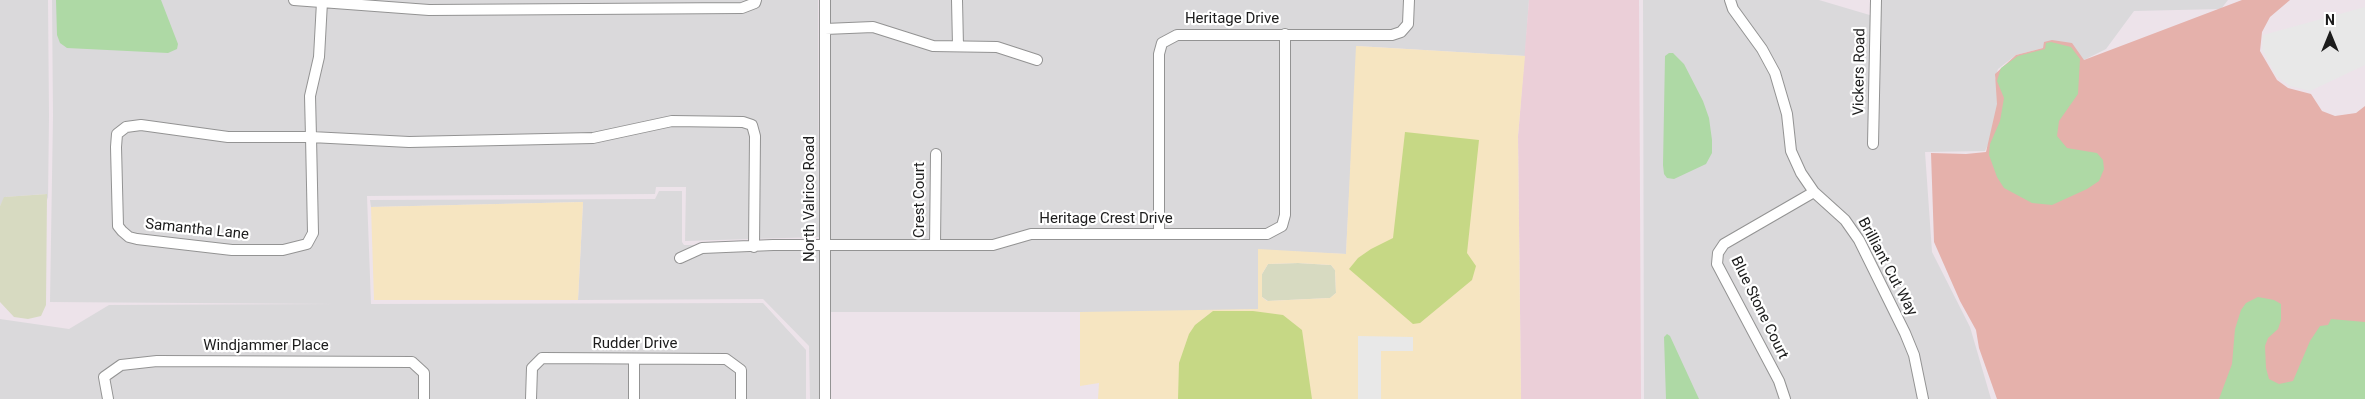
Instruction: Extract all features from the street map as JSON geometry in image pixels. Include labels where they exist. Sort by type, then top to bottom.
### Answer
[{"type":"street","points":[[294,0],[429,10],[742,8],[755,3],[756,0]]},
{"type":"street","name":"North Valrico Road","points":[[825,0],[825,399]]},
{"type":"street","points":[[957,0],[958,46]]},
{"type":"street","name":"Heritage Drive","points":[[1159,234],[1159,54],[1162,43],[1177,34],[1392,34],[1401,32],[1408,24],[1409,0]]},
{"type":"street","name":"Brilliant Cut Way","points":[[1730,0],[1734,9],[1762,49],[1775,73],[1787,114],[1791,152],[1801,173],[1814,192],[1845,220],[1859,240],[1905,332],[1914,355],[1923,399]]},
{"type":"street","name":"Vickers Road","points":[[1874,144],[1876,0]]},
{"type":"street","name":"Samantha Lane","points":[[322,2],[318,57],[310,96],[311,137],[313,233],[307,244],[302,247],[259,251],[206,248],[129,237],[118,226],[117,134],[126,127],[141,125],[228,137],[311,137],[409,142],[593,138],[672,121],[743,122],[752,124],[755,136],[754,247]]},
{"type":"street","points":[[825,29],[874,27],[933,46],[997,47],[1037,60]]},
{"type":"street","name":"Heritage Crest Drive","points":[[680,258],[702,248],[824,244],[993,245],[1031,234],[1266,234],[1282,226],[1285,215],[1285,34]]},
{"type":"street","name":"Crest Court","points":[[935,245],[936,154]]},
{"type":"street","name":"Blue Stone Court","points":[[1785,399],[1779,381],[1717,264],[1718,253],[1724,244],[1814,192]]},
{"type":"street","name":"Rudder Drive","points":[[531,399],[532,368],[542,358],[726,358],[741,370],[741,399]]},
{"type":"street","points":[[634,359],[634,399]]},
{"type":"street","name":"Windjammer Place","points":[[108,399],[104,377],[121,365],[157,361],[412,362],[424,373],[424,399]]},
{"type":"shaded area","points":[[0,0],[48,0],[49,116],[48,200],[46,194],[5,197],[0,206]]},
{"type":"shaded area","points":[[52,0],[818,0],[819,237],[685,241],[686,187],[656,187],[655,194],[367,196],[371,304],[763,303],[806,350],[806,399],[0,399],[0,319],[69,329],[109,305],[335,304],[50,302],[53,116]]},
{"type":"shaded area","points":[[56,0],[161,0],[178,44],[177,49],[168,53],[67,48],[60,43],[57,35]]},
{"type":"shaded area","points":[[830,0],[952,0],[954,41],[934,41],[875,22],[830,24]]},
{"type":"shaded area","points":[[961,0],[1405,0],[1404,22],[1392,30],[1177,30],[1160,39],[1155,229],[993,240],[940,240],[940,149],[932,149],[931,240],[829,239],[830,34],[873,32],[932,51],[997,52],[1040,66],[1042,57],[1017,49],[963,41]]},
{"type":"shaded area","points":[[1414,0],[1529,0],[1525,56],[1357,46],[1346,254],[1258,250],[1258,309],[1181,312],[829,312],[829,249],[993,250],[1031,239],[1269,239],[1284,230],[1290,39],[1403,36]]},
{"type":"shaded area","points":[[1529,0],[1639,0],[1641,399],[1521,399],[1518,136]]},
{"type":"shaded area","points":[[1643,0],[1819,0],[1873,16],[1873,0],[2228,0],[2221,9],[2134,11],[2106,49],[2084,60],[2043,48],[2016,55],[1998,69],[1995,78],[2002,98],[1993,135],[1985,151],[1925,152],[1932,252],[1970,327],[1991,399],[1644,399]]},
{"type":"shaded area","points":[[2242,0],[2290,0],[2270,17],[2262,32],[2260,51],[2277,80],[2288,88],[2311,94],[2322,111],[2335,116],[2356,113],[2365,106],[2365,399],[1997,399],[1979,348],[1976,330],[1960,301],[1934,242],[1931,153],[1966,154],[1986,152],[1997,104],[1995,74],[2016,55],[2043,48],[2044,42],[2052,40],[2072,43],[2084,60]]},
{"type":"shaded area","points":[[2365,7],[2365,65],[2310,91],[2290,86],[2276,76],[2262,49],[2263,35]]},
{"type":"shaded area","points":[[1178,39],[1281,39],[1281,214],[1278,222],[1266,229],[1164,229],[1164,55],[1166,47]]},
{"type":"shaded area","points":[[2051,42],[2071,47],[2080,59],[2078,94],[2059,121],[2057,136],[2067,148],[2097,153],[2103,160],[2104,169],[2099,181],[2087,189],[2052,205],[2032,203],[2004,188],[1997,177],[1989,155],[1990,144],[2000,121],[2004,98],[1997,81],[2001,68],[2018,56],[2045,49],[2046,43]]},
{"type":"shaded area","points":[[1356,46],[1525,56],[1518,136],[1521,399],[1098,399],[1099,383],[1080,386],[1080,312],[1258,309],[1258,249],[1346,254]],"holes":[[[1268,264],[1331,265],[1335,270],[1336,293],[1330,298],[1267,301],[1262,297],[1262,274]]]},
{"type":"shaded area","points":[[1673,53],[1684,64],[1703,101],[1709,118],[1712,140],[1712,153],[1706,164],[1674,179],[1667,178],[1664,174],[1663,165],[1665,56]]},
{"type":"shaded area","points":[[1405,132],[1479,140],[1467,253],[1476,266],[1472,280],[1420,323],[1413,324],[1349,269],[1358,258],[1393,238]]},
{"type":"shaded area","points":[[659,191],[682,191],[682,242],[684,245],[698,245],[674,255],[678,264],[703,253],[820,249],[821,399],[810,399],[809,346],[763,299],[578,300],[583,202],[371,207],[370,200],[655,199]]},
{"type":"shaded area","points":[[47,194],[46,305],[41,316],[28,319],[14,317],[0,302],[0,206],[4,197]]},
{"type":"shaded area","points":[[583,202],[578,300],[374,300],[371,207]]},
{"type":"shaded area","points":[[1268,264],[1331,265],[1335,270],[1336,293],[1330,298],[1268,301],[1262,297],[1262,274]]},
{"type":"shaded area","points":[[2258,297],[2274,300],[2281,304],[2281,320],[2278,329],[2268,338],[2265,346],[2266,368],[2269,379],[2279,384],[2293,381],[2310,341],[2320,326],[2328,325],[2331,319],[2365,322],[2365,399],[2219,399],[2232,364],[2235,329],[2241,310],[2246,303]]},
{"type":"shaded area","points":[[1213,311],[1253,311],[1283,315],[1302,330],[1312,399],[1178,399],[1179,363],[1189,334],[1195,325]]},
{"type":"shaded area","points":[[1667,334],[1670,336],[1699,399],[1666,399],[1664,337]]},
{"type":"shaded area","points":[[1358,336],[1413,337],[1413,351],[1381,351],[1381,399],[1358,399]]}]
